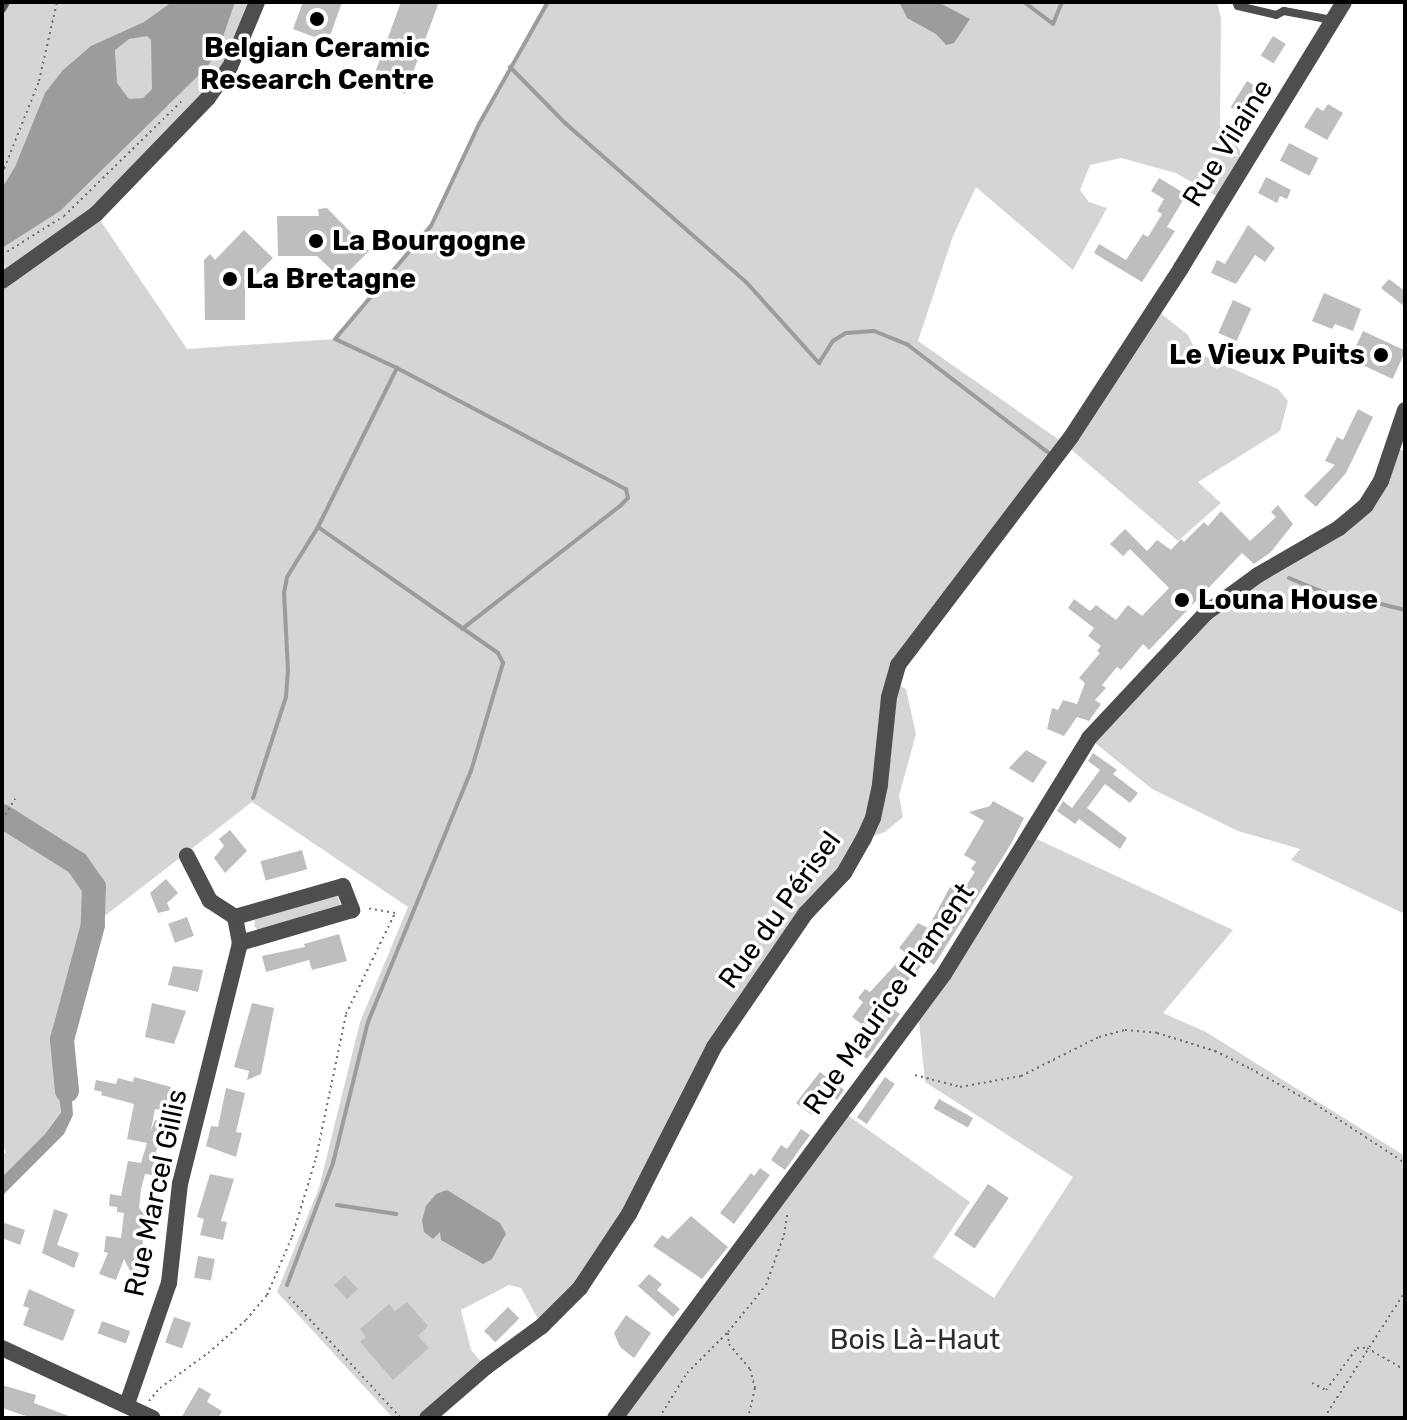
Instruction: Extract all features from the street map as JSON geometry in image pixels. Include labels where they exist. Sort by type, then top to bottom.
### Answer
[{"type":"street","points":[[2,281],[96,214],[208,98],[230,67],[257,2]]},
{"type":"street","name":"Rue Vilaine","points":[[1155,309],[1344,2]]},
{"type":"street","name":"Rue du Périsel","points":[[427,1418],[486,1367],[542,1326],[580,1288],[629,1214],[714,1047],[805,914],[844,873],[864,838],[880,784],[889,697],[898,665],[1065,445],[1155,309]]},
{"type":"street","name":"Rue Maurice Flament","points":[[615,1418],[953,961],[1089,738],[1206,613],[1258,575],[1339,528],[1366,505],[1381,481],[1405,410]]},
{"type":"street","points":[[187,856],[210,901],[235,917],[343,886],[352,910],[240,943]]},
{"type":"street","name":"Rue Marcel Gillis","points":[[140,1411],[169,1283],[180,1184],[240,943],[235,917]]},
{"type":"street","points":[[2,1348],[140,1411]]},
{"type":"lane","points":[[2,9],[6,2]]},
{"type":"lane","points":[[1236,2],[1238,6],[1276,15],[1284,11],[1333,20]]},
{"type":"path","points":[[2,174],[39,81],[57,2]]},
{"type":"path","points":[[2,255],[64,216],[187,97]]},
{"type":"path","points":[[2,820],[15,799]]},
{"type":"path","points":[[140,1411],[160,1388],[208,1353],[253,1312],[267,1295],[292,1237],[316,1158],[346,1014],[395,913],[350,905]]},
{"type":"path","points":[[915,1075],[960,1087],[1021,1076],[1099,1037],[1125,1030],[1157,1033],[1215,1051],[1251,1069],[1315,1104],[1405,1163]]},
{"type":"path","points":[[659,1418],[687,1373],[728,1332],[766,1285],[784,1235],[791,1181]]},
{"type":"path","points":[[1324,1418],[1405,1292]]},
{"type":"path","points":[[289,1297],[401,1418]]},
{"type":"path","points":[[728,1332],[729,1344],[750,1369],[755,1388],[748,1418]]},
{"type":"path","points":[[1312,1383],[1326,1390],[1357,1348],[1367,1348],[1405,1370]]},
{"type":"green space","points":[[2,2],[257,2],[230,67],[96,214],[187,349],[335,339],[431,226],[479,124],[545,2],[899,2],[907,18],[954,43],[958,32],[938,2],[1217,2],[1221,19],[1220,126],[1240,150],[1240,173],[1223,200],[1176,173],[1121,158],[1090,165],[1080,190],[1089,202],[1107,208],[1073,270],[976,187],[953,236],[918,341],[1065,444],[1155,309],[1188,335],[1196,352],[1278,389],[1288,401],[1280,431],[1198,482],[1221,503],[1178,541],[1066,445],[892,681],[906,689],[916,734],[899,796],[903,817],[885,832],[864,839],[714,1047],[629,1214],[542,1326],[521,1288],[509,1285],[461,1310],[471,1350],[486,1367],[427,1418],[393,1418],[277,1292],[319,1188],[360,1022],[408,907],[252,802],[93,925],[64,1025],[57,1022],[54,1056],[61,1111],[45,1134],[2,1177],[2,1156],[6,1152],[2,1144]],"holes":[[[447,1190],[506,1234],[492,1259],[440,1231],[434,1238]]]},
{"type":"green space","points":[[1393,448],[1405,451],[1405,914],[1291,860],[1300,849],[1238,831],[1152,789],[1089,738],[1206,613],[1352,518]]},
{"type":"green space","name":"Bois Là-Haut","points":[[1030,836],[1233,930],[1163,1013],[1206,1032],[1405,1156],[1405,1418],[615,1418],[843,1112],[970,1202],[933,1257],[994,1298],[1073,1177],[925,1082],[918,1011]]},
{"type":"green space","points":[[337,896],[341,906],[258,930],[254,926],[255,919]]},
{"type":"shaded area","points":[[172,2],[235,2],[219,48],[208,66],[60,211],[2,248],[2,188],[15,167],[45,93],[63,70],[91,46],[144,22]],"holes":[[[147,36],[151,40],[152,89],[143,98],[129,99],[117,83],[115,50],[129,39]]]},
{"type":"shaded area","points":[[899,2],[938,2],[970,19],[954,43],[946,45],[936,34],[907,18]]},
{"type":"shaded area","points":[[54,1056],[69,1060],[73,1115],[64,1134],[2,1196],[2,1177],[45,1134],[61,1112]]},
{"type":"shaded area","points":[[447,1190],[500,1223],[506,1234],[492,1259],[483,1264],[441,1240],[440,1232],[433,1239],[424,1232],[422,1220],[426,1206],[436,1194]]},
{"type":"building","points":[[303,2],[342,2],[328,42],[293,29]]},
{"type":"building","points":[[401,2],[439,2],[405,94],[372,81]]},
{"type":"building","points":[[1273,36],[1286,44],[1274,63],[1261,56]]},
{"type":"building","points":[[1247,81],[1263,91],[1247,117],[1231,107]]},
{"type":"building","points":[[1328,104],[1343,113],[1327,140],[1304,127],[1317,107],[1323,111]]},
{"type":"building","points":[[1289,143],[1318,158],[1309,176],[1280,161]]},
{"type":"building","points":[[1266,177],[1291,190],[1287,199],[1280,196],[1277,203],[1258,193]]},
{"type":"building","points":[[1159,178],[1184,193],[1183,200],[1167,227],[1175,231],[1142,282],[1094,253],[1099,244],[1126,260],[1143,234],[1148,237],[1162,214],[1157,211],[1164,199],[1151,191]]},
{"type":"building","name":"La Bourgogne","points":[[327,208],[369,251],[341,279],[317,256],[278,256],[277,216],[319,216],[318,209]]},
{"type":"building","points":[[1248,225],[1275,248],[1265,262],[1255,255],[1236,284],[1211,273],[1217,260],[1225,264]]},
{"type":"building","name":"La Bretagne","points":[[244,230],[273,258],[245,286],[245,320],[205,320],[204,260],[210,254],[215,260]]},
{"type":"building","points":[[1389,279],[1405,291],[1405,307],[1381,288]]},
{"type":"building","points":[[1324,293],[1361,309],[1353,331],[1335,324],[1332,329],[1312,321]]},
{"type":"building","points":[[1233,300],[1251,308],[1237,341],[1218,333]]},
{"type":"building","points":[[1363,331],[1405,351],[1392,379],[1350,359]]},
{"type":"building","points":[[1358,409],[1373,417],[1346,473],[1316,507],[1304,496],[1335,465],[1325,461],[1337,437],[1343,440]]},
{"type":"building","points":[[1278,505],[1293,524],[1271,552],[1254,564],[1242,553],[1149,650],[1143,644],[1121,670],[1117,667],[1102,685],[1106,688],[1095,700],[1101,704],[1089,721],[1077,717],[1064,736],[1047,729],[1052,708],[1058,710],[1063,700],[1077,704],[1085,683],[1079,678],[1100,653],[1097,651],[1101,646],[1088,636],[1094,628],[1068,608],[1074,599],[1090,611],[1096,605],[1116,620],[1128,605],[1142,616],[1169,588],[1130,549],[1123,556],[1110,544],[1125,529],[1147,551],[1157,540],[1171,550],[1204,522],[1208,526],[1221,511],[1250,541],[1276,517],[1271,512]]},
{"type":"building","points":[[1026,750],[1047,762],[1033,783],[1009,768]]},
{"type":"building","points":[[1093,753],[1117,770],[1113,774],[1138,793],[1130,803],[1105,784],[1087,808],[1127,838],[1120,849],[1079,819],[1075,824],[1057,811],[1063,801],[1072,808],[1100,770],[1088,761]]},
{"type":"building","points":[[993,801],[1024,818],[1011,844],[934,965],[927,960],[886,1004],[900,1014],[867,1059],[854,1050],[868,1029],[852,1017],[863,1002],[858,998],[865,989],[870,992],[906,953],[899,948],[918,923],[928,928],[950,887],[961,893],[975,872],[971,869],[976,862],[964,855],[984,821],[969,812],[990,806]]},
{"type":"building","points":[[230,830],[247,851],[225,873],[214,858],[224,846],[219,839]]},
{"type":"building","points":[[302,850],[307,869],[266,880],[260,861]]},
{"type":"building","points":[[166,879],[178,893],[167,903],[170,910],[158,913],[150,893]]},
{"type":"building","points":[[187,917],[194,936],[175,943],[168,924]]},
{"type":"building","points":[[339,934],[347,961],[312,970],[309,960],[266,972],[262,956],[305,947],[304,944]]},
{"type":"building","points":[[173,966],[203,970],[198,992],[168,985]]},
{"type":"building","points":[[152,1003],[186,1011],[174,1044],[145,1037]]},
{"type":"building","points":[[252,1003],[274,1008],[261,1074],[247,1080],[249,1071],[234,1067]]},
{"type":"building","points":[[820,1072],[844,1090],[837,1100],[828,1093],[812,1115],[796,1103]]},
{"type":"building","points":[[134,1077],[171,1087],[165,1111],[155,1109],[151,1130],[155,1120],[162,1121],[152,1175],[145,1174],[141,1189],[139,1208],[146,1216],[138,1286],[124,1259],[116,1280],[99,1274],[108,1253],[104,1252],[106,1236],[121,1238],[124,1213],[117,1212],[117,1207],[109,1206],[110,1194],[121,1196],[128,1161],[141,1163],[147,1143],[127,1139],[134,1104],[101,1095],[102,1092],[94,1090],[96,1080],[116,1084],[118,1078],[133,1082]]},
{"type":"building","points":[[885,1077],[895,1084],[867,1124],[857,1117]]},
{"type":"building","points":[[226,1088],[245,1093],[236,1132],[242,1133],[236,1157],[206,1146],[211,1126],[218,1127]]},
{"type":"building","points":[[939,1099],[973,1118],[968,1128],[934,1109]]},
{"type":"building","points":[[801,1129],[810,1135],[785,1170],[771,1160],[781,1145],[787,1149]]},
{"type":"building","points":[[760,1168],[770,1175],[734,1224],[720,1213],[751,1173],[754,1176]]},
{"type":"building","points":[[210,1174],[234,1179],[221,1221],[227,1222],[223,1240],[200,1235],[204,1219],[197,1217]]},
{"type":"building","points":[[988,1184],[1009,1198],[975,1249],[954,1235]]},
{"type":"building","points":[[54,1209],[68,1214],[57,1245],[79,1253],[74,1268],[42,1253]]},
{"type":"building","points":[[691,1216],[728,1247],[702,1279],[653,1246],[662,1235],[668,1239]]},
{"type":"building","points":[[2,1222],[25,1230],[20,1245],[2,1238]]},
{"type":"building","points":[[198,1256],[215,1259],[211,1281],[194,1278]]},
{"type":"building","points":[[649,1274],[662,1284],[657,1290],[680,1309],[673,1317],[638,1286]]},
{"type":"building","points":[[345,1275],[358,1289],[347,1299],[334,1285]]},
{"type":"building","points":[[29,1289],[75,1310],[63,1341],[23,1325],[29,1308],[23,1306]]},
{"type":"building","points":[[407,1302],[428,1326],[418,1336],[429,1348],[393,1380],[360,1342],[366,1337],[360,1329],[389,1304],[395,1311]]},
{"type":"building","points":[[508,1307],[519,1318],[495,1342],[484,1331]]},
{"type":"building","points":[[626,1315],[651,1333],[634,1358],[620,1347],[614,1333]]},
{"type":"building","points":[[174,1317],[191,1323],[182,1348],[165,1343]]},
{"type":"building","points":[[102,1321],[130,1331],[126,1343],[98,1333]]},
{"type":"building","points":[[2,1385],[36,1395],[34,1403],[74,1418],[32,1418],[2,1408]]},
{"type":"building","points":[[199,1387],[211,1394],[207,1402],[222,1411],[218,1418],[181,1418]]},
{"type":"waterway","points":[[253,798],[286,697],[288,671],[284,593],[287,577],[318,527],[397,368],[335,339],[431,226],[479,124],[548,2]]},
{"type":"waterway","points":[[1024,2],[1053,24],[1062,2]]},
{"type":"waterway","points":[[510,67],[565,123],[747,283],[819,363],[833,341],[846,333],[874,331],[908,345],[1049,453]]},
{"type":"waterway","points":[[397,368],[626,489],[628,498],[620,506],[462,629]]},
{"type":"waterway","points":[[287,1285],[333,1163],[368,1022],[471,771],[503,663],[498,653],[318,527]]},
{"type":"waterway","points":[[1289,578],[1342,600],[1373,602],[1405,610]]},
{"type":"waterway","points":[[2,816],[77,863],[94,887],[93,925],[62,1040],[67,1091]]},
{"type":"waterway","points":[[337,1205],[396,1214]]},
{"type":"place","name":"Belgian Ceramic Research Centre","points":[[317,19]]},
{"type":"place","name":"La Bourgogne","points":[[316,241]]},
{"type":"place","name":"La Bretagne","points":[[230,279]]},
{"type":"place","name":"Le Vieux Puits","points":[[1381,355]]},
{"type":"place","name":"Louna House","points":[[1182,600]]}]
